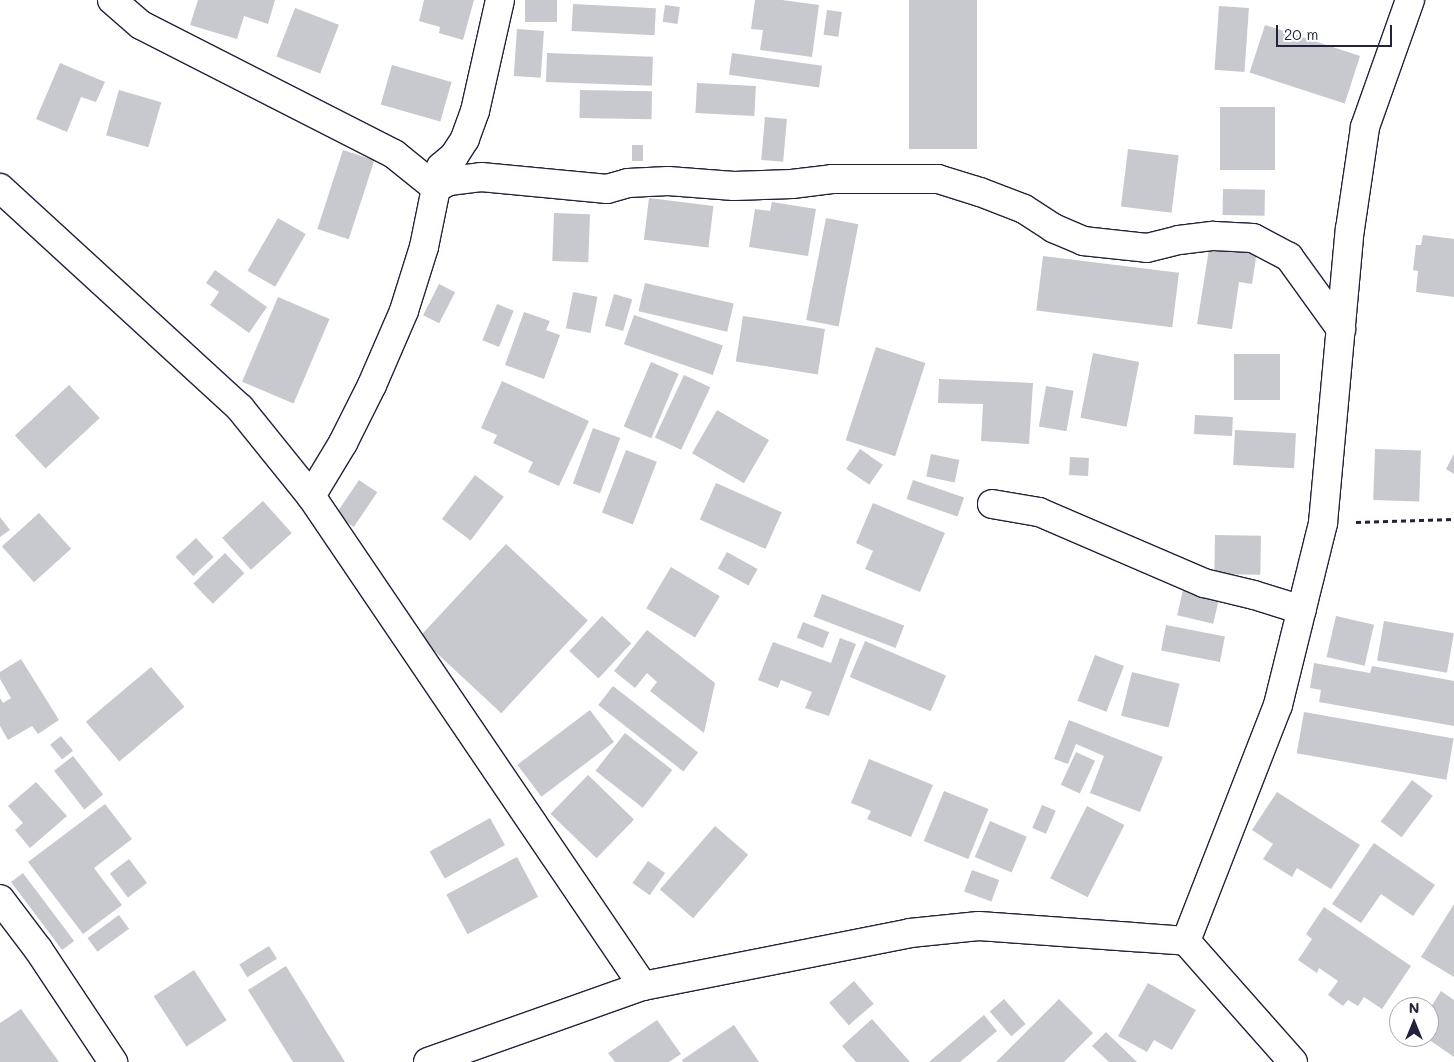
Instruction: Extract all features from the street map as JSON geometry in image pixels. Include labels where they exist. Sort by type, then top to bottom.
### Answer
[{"type":"street","points":[[112,0],[142,25],[394,154],[436,188]]},
{"type":"street","points":[[311,496],[343,443],[372,385],[404,312],[424,247],[437,176],[441,167],[454,156],[465,139],[475,111],[500,0]]},
{"type":"street","points":[[1186,941],[1278,705],[1323,523],[1350,229],[1365,127],[1410,0]]},
{"type":"street","points":[[436,188],[449,181],[481,177],[607,189],[628,183],[668,181],[734,186],[792,184],[832,179],[938,179],[980,192],[1024,210],[1053,228],[1083,241],[1147,248],[1179,240],[1214,236],[1253,238],[1289,257],[1341,330]]},
{"type":"street","points":[[0,188],[240,408],[311,496],[643,986]]},
{"type":"street","points":[[992,504],[1038,512],[1204,584],[1254,595],[1302,610]]},
{"type":"street","points":[[0,899],[38,949],[113,1062]]},
{"type":"street","points":[[428,1062],[643,986],[910,933],[979,926],[1186,941],[1293,1062]]},
{"type":"path","points":[[1323,523],[1454,518]]},
{"type":"building","points":[[198,0],[275,0],[268,24],[244,16],[237,39],[190,25]]},
{"type":"building","points":[[424,0],[474,0],[463,40],[439,33],[440,27],[419,21]]},
{"type":"building","points":[[525,0],[557,0],[557,22],[525,22]]},
{"type":"building","points":[[755,0],[782,0],[819,5],[812,57],[760,50],[763,30],[751,29]]},
{"type":"building","points":[[909,0],[977,0],[977,149],[909,149]]},
{"type":"building","points":[[573,4],[656,8],[654,35],[572,31]]},
{"type":"building","points":[[665,5],[680,7],[677,24],[663,22]]},
{"type":"building","points":[[1219,6],[1249,8],[1244,72],[1215,70]]},
{"type":"building","points":[[295,8],[339,25],[320,73],[276,57]]},
{"type":"building","points":[[827,10],[842,12],[838,37],[824,35]]},
{"type":"building","points":[[1265,25],[1360,56],[1345,103],[1250,73]]},
{"type":"building","points":[[517,29],[544,31],[541,78],[514,76]]},
{"type":"building","points":[[547,53],[653,57],[652,86],[546,82]]},
{"type":"building","points":[[732,53],[822,66],[819,87],[729,75]]},
{"type":"building","points":[[60,63],[105,82],[96,102],[81,97],[67,132],[36,119]]},
{"type":"building","points":[[392,65],[452,82],[440,122],[381,104]]},
{"type":"building","points":[[697,83],[756,86],[754,116],[695,113]]},
{"type":"building","points":[[119,90],[161,102],[148,147],[106,135]]},
{"type":"building","points":[[580,90],[652,91],[652,119],[580,118]]},
{"type":"building","points":[[1220,107],[1275,107],[1275,170],[1220,170]]},
{"type":"building","points":[[765,117],[787,119],[783,162],[761,160]]},
{"type":"building","points":[[632,145],[643,145],[643,161],[632,161]]},
{"type":"building","points":[[1128,149],[1179,155],[1172,213],[1121,207]]},
{"type":"building","points":[[343,150],[374,160],[349,239],[317,229]]},
{"type":"building","points":[[1223,189],[1265,190],[1265,216],[1223,215]]},
{"type":"building","points":[[649,198],[714,206],[708,248],[644,240]]},
{"type":"building","points":[[772,202],[816,209],[808,256],[749,247],[755,209],[770,211]]},
{"type":"building","points":[[554,213],[590,214],[588,262],[552,261]]},
{"type":"building","points":[[278,218],[306,234],[275,287],[248,271]]},
{"type":"building","points":[[826,218],[858,224],[839,326],[806,320]]},
{"type":"building","points":[[1423,235],[1454,239],[1454,297],[1416,292],[1418,271],[1413,270],[1416,245],[1421,245]]},
{"type":"building","points":[[1210,243],[1257,251],[1252,284],[1239,282],[1232,329],[1197,324]]},
{"type":"building","points":[[1043,256],[1179,273],[1172,327],[1036,311]]},
{"type":"building","points":[[215,270],[267,307],[249,333],[210,305],[219,292],[206,283]]},
{"type":"building","points":[[645,283],[734,303],[727,332],[638,311]]},
{"type":"building","points":[[439,284],[455,292],[439,323],[423,315]]},
{"type":"building","points":[[573,292],[598,297],[590,333],[566,328]]},
{"type":"building","points":[[614,294],[632,299],[623,331],[605,326]]},
{"type":"building","points":[[278,297],[330,319],[294,404],[242,382]]},
{"type":"building","points":[[497,304],[514,311],[499,347],[482,340]]},
{"type":"building","points":[[524,312],[550,321],[546,330],[560,335],[544,379],[505,365]]},
{"type":"building","points":[[634,315],[723,346],[713,375],[624,344]]},
{"type":"building","points":[[743,316],[825,329],[818,374],[736,361]]},
{"type":"building","points":[[876,347],[925,363],[895,456],[846,440]]},
{"type":"building","points":[[1093,353],[1139,362],[1127,427],[1080,418]]},
{"type":"building","points":[[1234,354],[1280,354],[1280,400],[1234,400]]},
{"type":"building","points":[[651,362],[679,374],[651,438],[624,426]]},
{"type":"building","points":[[684,375],[710,387],[681,450],[655,438]]},
{"type":"building","points":[[939,379],[1033,383],[1029,444],[981,441],[983,404],[938,403]]},
{"type":"building","points":[[502,381],[589,421],[559,486],[528,472],[533,462],[493,443],[497,435],[481,428]]},
{"type":"building","points":[[69,385],[100,418],[46,468],[15,435]]},
{"type":"building","points":[[1046,386],[1074,391],[1066,431],[1039,426]]},
{"type":"building","points":[[717,410],[769,440],[744,483],[692,453]]},
{"type":"building","points":[[1195,415],[1233,417],[1232,436],[1194,434]]},
{"type":"building","points":[[593,428],[620,438],[600,493],[573,483]]},
{"type":"building","points":[[1235,430],[1296,433],[1294,468],[1233,465]]},
{"type":"building","points":[[860,449],[883,465],[869,485],[846,469]]},
{"type":"building","points":[[1375,449],[1421,451],[1419,502],[1373,500]]},
{"type":"building","points":[[626,450],[657,462],[633,524],[602,513]]},
{"type":"building","points":[[931,454],[959,460],[955,483],[926,476]]},
{"type":"building","points":[[1454,454],[1454,474],[1446,469]]},
{"type":"building","points":[[1070,457],[1089,458],[1088,476],[1069,475]]},
{"type":"building","points":[[475,475],[504,497],[471,541],[442,519]]},
{"type":"building","points":[[359,480],[377,492],[354,527],[336,515]]},
{"type":"building","points":[[913,480],[964,498],[958,516],[906,499]]},
{"type":"building","points":[[716,483],[782,512],[766,549],[700,520]]},
{"type":"building","points":[[263,501],[292,533],[251,570],[222,538]]},
{"type":"building","points":[[873,503],[945,533],[920,592],[865,569],[873,551],[856,543]]},
{"type":"building","points":[[39,513],[71,549],[34,582],[2,546]]},
{"type":"building","points":[[0,517],[10,530],[0,537]]},
{"type":"building","points":[[1215,535],[1261,536],[1260,575],[1214,574]]},
{"type":"building","points":[[196,538],[214,557],[193,576],[176,557]]},
{"type":"building","points":[[506,544],[588,620],[501,713],[419,637]]},
{"type":"building","points":[[727,552],[758,569],[748,586],[718,569]]},
{"type":"building","points":[[225,553],[244,573],[213,604],[193,584]]},
{"type":"building","points":[[671,567],[720,596],[695,638],[646,608]]},
{"type":"building","points":[[1183,590],[1219,598],[1213,624],[1177,615]]},
{"type":"building","points":[[822,594],[904,626],[896,648],[813,616]]},
{"type":"building","points":[[602,616],[631,643],[599,678],[569,651]]},
{"type":"building","points":[[1336,616],[1374,625],[1365,666],[1327,657]]},
{"type":"building","points":[[1384,621],[1454,633],[1447,673],[1377,660]]},
{"type":"building","points":[[803,622],[829,632],[823,648],[797,638]]},
{"type":"building","points":[[1166,625],[1225,636],[1220,662],[1161,651]]},
{"type":"building","points":[[647,630],[715,683],[704,733],[650,691],[657,682],[647,673],[635,688],[614,671]]},
{"type":"building","points":[[840,638],[856,644],[829,716],[805,708],[812,692],[781,680],[778,688],[758,680],[773,642],[831,663]]},
{"type":"building","points":[[865,641],[946,675],[931,711],[850,677]]},
{"type":"building","points":[[1095,655],[1124,666],[1106,712],[1077,701]]},
{"type":"building","points":[[21,659],[59,720],[38,734],[32,726],[8,740],[0,726],[0,698],[3,703],[11,698],[0,679],[0,672]]},
{"type":"building","points":[[1314,663],[1370,673],[1372,666],[1454,681],[1454,726],[1319,702],[1321,690],[1310,688]]},
{"type":"building","points":[[151,667],[184,707],[119,761],[86,722]]},
{"type":"building","points":[[1132,672],[1180,684],[1169,728],[1121,716]]},
{"type":"building","points":[[613,686],[698,752],[683,771],[598,705]]},
{"type":"building","points":[[590,710],[614,742],[541,797],[517,765]]},
{"type":"building","points":[[1304,712],[1454,738],[1446,780],[1297,753]]},
{"type":"building","points":[[1069,720],[1163,757],[1140,812],[1090,793],[1104,756],[1076,744],[1068,764],[1054,759]]},
{"type":"building","points":[[625,733],[672,770],[643,808],[595,771]]},
{"type":"building","points":[[61,736],[73,751],[62,760],[50,745]]},
{"type":"building","points":[[1076,752],[1095,761],[1080,794],[1061,785]]},
{"type":"building","points":[[73,756],[103,795],[84,809],[54,771]]},
{"type":"building","points":[[869,759],[933,785],[911,837],[867,819],[871,811],[851,803]]},
{"type":"building","points":[[588,775],[634,819],[597,858],[550,814]]},
{"type":"building","points":[[1412,780],[1433,796],[1401,837],[1381,822]]},
{"type":"building","points":[[36,782],[67,816],[30,848],[15,830],[23,823],[8,806]]},
{"type":"building","points":[[944,791],[989,809],[968,859],[924,841]]},
{"type":"building","points":[[1277,792],[1360,845],[1331,889],[1297,868],[1292,877],[1263,859],[1273,844],[1252,830]]},
{"type":"building","points":[[105,804],[132,839],[94,868],[122,905],[83,934],[28,862]]},
{"type":"building","points":[[1042,805],[1056,811],[1046,834],[1032,828]]},
{"type":"building","points":[[1087,806],[1124,825],[1088,897],[1050,878]]},
{"type":"building","points":[[490,818],[505,845],[445,879],[430,851]]},
{"type":"building","points":[[990,821],[1027,837],[1012,873],[975,857]]},
{"type":"building","points":[[715,826],[748,855],[693,918],[660,889]]},
{"type":"building","points":[[1374,843],[1435,885],[1413,916],[1381,894],[1361,923],[1332,904]]},
{"type":"building","points":[[517,857],[538,897],[467,934],[446,895]]},
{"type":"building","points":[[129,859],[147,883],[128,897],[110,873]]},
{"type":"building","points":[[648,861],[665,873],[650,895],[633,883]]},
{"type":"building","points":[[972,870],[999,880],[991,902],[964,892]]},
{"type":"building","points":[[23,873],[74,941],[62,950],[11,882]]},
{"type":"building","points":[[1454,904],[1454,977],[1421,957]]},
{"type":"building","points":[[1324,907],[1411,966],[1382,1009],[1364,997],[1358,1006],[1348,1000],[1343,1006],[1328,995],[1338,981],[1319,968],[1317,973],[1298,960],[1312,939],[1306,934]]},
{"type":"building","points":[[119,915],[129,929],[97,952],[87,938]]},
{"type":"building","points":[[269,946],[277,959],[247,977],[239,965]]},
{"type":"building","points":[[286,966],[345,1062],[293,1062],[248,990]]},
{"type":"building","points":[[194,970],[227,1020],[186,1046],[154,996]]},
{"type":"building","points":[[854,981],[874,1004],[849,1025],[829,1003]]},
{"type":"building","points":[[1148,983],[1196,1010],[1172,1050],[1154,1040],[1147,1052],[1118,1036]]},
{"type":"building","points":[[1441,991],[1454,1000],[1454,1057],[1439,1047],[1439,997],[1437,997]]},
{"type":"building","points":[[1004,999],[1026,1024],[1011,1036],[990,1011]]},
{"type":"building","points":[[1059,999],[1093,1033],[1064,1062],[996,1062]]},
{"type":"building","points":[[21,1009],[59,1062],[0,1062],[0,1023]]},
{"type":"building","points":[[984,1015],[997,1031],[960,1062],[929,1062]]},
{"type":"building","points":[[872,1019],[910,1062],[856,1062],[842,1046]]},
{"type":"building","points":[[657,1020],[681,1054],[669,1062],[615,1062],[608,1053]]},
{"type":"building","points":[[734,1025],[759,1062],[683,1062],[682,1060]]},
{"type":"building","points":[[1106,1032],[1137,1062],[1109,1062],[1092,1046]]}]
